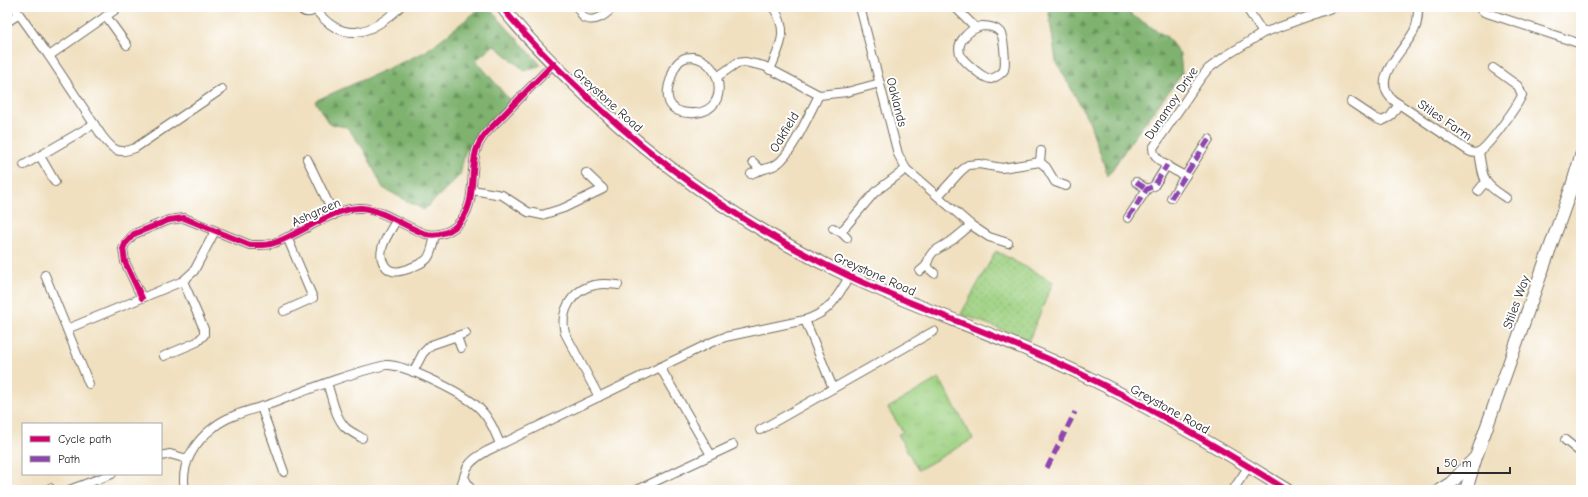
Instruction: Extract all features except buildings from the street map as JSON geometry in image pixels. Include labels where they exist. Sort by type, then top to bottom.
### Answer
[{"type":"main road","name":"Greystone Road","points":[[502,7],[553,64],[592,102],[631,136],[706,195],[794,249],[850,276],[996,337],[1084,376],[1162,416],[1249,466],[1287,490]]},
{"type":"main road","name":"Stiles Way","points":[[1466,490],[1476,457],[1572,186],[1581,156]]},
{"type":"main road","name":"Stiles Way","points":[[1440,490],[1451,483],[1476,457]]},
{"type":"street","points":[[14,7],[18,15],[49,56],[110,147],[122,152],[128,151],[140,145],[222,89]]},
{"type":"street","points":[[299,7],[306,12],[313,12],[317,8],[325,21],[334,28],[345,32],[364,30],[385,21],[400,7]]},
{"type":"street","points":[[577,7],[582,16],[589,20],[602,17],[613,7]]},
{"type":"street","points":[[770,70],[783,34],[781,23],[773,7]]},
{"type":"street","name":"Oaklands","points":[[860,7],[898,154],[906,169],[971,225],[989,236],[1008,243]]},
{"type":"street","points":[[955,7],[976,28]]},
{"type":"street","points":[[1246,7],[1263,33],[1334,7]]},
{"type":"street","name":"Stiles Farm","points":[[1418,7],[1417,22],[1414,31],[1385,76],[1384,84],[1388,94],[1399,104],[1470,152],[1479,152],[1490,142],[1522,95],[1518,86],[1493,68]]},
{"type":"street","points":[[1478,7],[1484,12],[1581,44]]},
{"type":"street","points":[[49,56],[115,10]]},
{"type":"street","points":[[7,22],[18,15]]},
{"type":"street","points":[[106,16],[127,45]]},
{"type":"street","points":[[990,26],[1001,34],[1005,65],[1003,71],[997,77],[989,79],[983,76],[960,54],[960,47],[963,39],[976,28],[990,26]]},
{"type":"street","name":"Dunamoy Drive","points":[[1185,176],[1156,157],[1153,148],[1208,69],[1224,57],[1263,33]]},
{"type":"street","points":[[693,57],[701,60],[713,70],[717,77],[719,86],[718,96],[715,104],[708,110],[698,113],[682,112],[675,109],[669,103],[667,94],[670,80],[675,67],[684,58],[693,57]]},
{"type":"street","points":[[717,77],[737,64],[745,62],[754,63],[770,70],[819,95],[847,92],[880,83]]},
{"type":"street","points":[[396,221],[381,250],[382,260],[390,270],[397,272],[425,261],[431,251],[435,235],[450,231],[462,220],[467,212],[472,190],[474,158],[480,142],[486,133],[553,64]]},
{"type":"street","name":"Oakfield","points":[[751,174],[760,169],[774,166],[786,156],[819,95]]},
{"type":"street","name":"Stiles Farm","points":[[1351,102],[1382,121],[1390,117],[1399,104]]},
{"type":"street","points":[[24,165],[94,124]]},
{"type":"street","points":[[1171,198],[1209,139]]},
{"type":"street","points":[[1040,162],[1042,151]]},
{"type":"street","name":"Stiles Farm","points":[[1479,152],[1486,183]]},
{"type":"street","points":[[40,156],[55,182]]},
{"type":"street","name":"Ashgreen","points":[[307,159],[334,215]]},
{"type":"street","points":[[752,162],[760,169]]},
{"type":"street","points":[[938,196],[968,165],[979,164],[1002,168],[1040,162],[1046,167],[1055,182],[1066,186]]},
{"type":"street","points":[[1128,218],[1147,189],[1154,186],[1167,165]]},
{"type":"street","points":[[833,228],[844,235],[875,192],[906,169]]},
{"type":"street","points":[[472,190],[502,196],[528,212],[542,215],[564,208],[603,189],[586,173]]},
{"type":"street","points":[[1136,182],[1147,189]]},
{"type":"street","points":[[1478,191],[1486,183],[1506,198]]},
{"type":"street","name":"Ashgreen","points":[[142,298],[125,262],[123,249],[131,236],[169,220],[178,218],[188,220],[250,244],[268,245],[334,215],[353,208],[362,208],[370,210],[420,232],[435,235]]},
{"type":"street","points":[[934,274],[923,269],[933,252],[954,239],[971,225]]},
{"type":"street","points":[[67,329],[183,281],[194,271],[215,231]]},
{"type":"street","name":"Ashgreen","points":[[284,311],[313,298],[287,237]]},
{"type":"street","points":[[45,275],[89,384]]},
{"type":"street","points":[[459,490],[468,468],[478,456],[712,342],[725,337],[805,320],[817,316],[830,307],[850,276]]},
{"type":"street","points":[[164,356],[197,342],[204,335],[204,328],[183,281]]},
{"type":"street","points":[[599,397],[565,333],[564,316],[567,306],[573,298],[584,289],[597,284],[618,285]]},
{"type":"street","points":[[805,320],[833,388]]},
{"type":"street","points":[[760,430],[934,331]]},
{"type":"street","points":[[413,372],[423,353],[431,345],[466,333]]},
{"type":"street","points":[[457,337],[461,348]]},
{"type":"street","points":[[185,490],[184,470],[187,459],[200,441],[213,427],[228,418],[327,383],[386,365],[396,365],[413,372],[475,404],[491,423],[500,444]]},
{"type":"street","points":[[660,367],[711,455]]},
{"type":"street","points":[[327,383],[339,419],[347,429],[362,438]]},
{"type":"street","points":[[261,407],[284,472]]},
{"type":"street","points":[[1566,440],[1581,453]]},
{"type":"street","points":[[637,490],[733,445]]},
{"type":"street","points":[[162,456],[170,454],[187,459]]},
{"type":"street","points":[[1233,490],[1249,466]]},
{"type":"street","points":[[69,490],[109,475]]},
{"type":"street","points":[[464,479],[471,490]]},
{"type":"green space","points":[[482,7],[488,7],[541,65],[525,71],[494,45],[476,60],[511,102],[465,152],[460,175],[424,210],[383,188],[364,150],[347,127],[329,124],[315,101],[425,52]]},
{"type":"green space","points":[[1048,7],[1119,7],[1167,37],[1180,54],[1182,74],[1129,144],[1108,176],[1089,121],[1056,61]]},
{"type":"green space","points":[[996,251],[1053,282],[1029,340],[961,314]]},
{"type":"green space","points":[[939,378],[973,439],[918,470],[898,434],[903,432],[888,408]]},
{"type":"marked path","points":[[1171,198],[1209,139]]},
{"type":"marked path","points":[[1128,218],[1147,189],[1154,186],[1167,165]]},
{"type":"marked path","points":[[1136,182],[1147,189]]},
{"type":"marked path","points":[[1047,468],[1075,412]]},
{"type":"cycle path","points":[[502,7],[518,27],[563,73],[635,139],[703,192],[775,238],[851,277],[1026,349],[1109,388],[1187,430],[1287,490]]},
{"type":"cycle path","points":[[142,298],[125,262],[123,249],[125,244],[134,234],[169,220],[184,218],[250,245],[271,244],[329,216],[352,209],[362,208],[379,212],[426,234],[441,234],[452,229],[462,219],[470,201],[474,161],[480,141],[553,64]]}]
